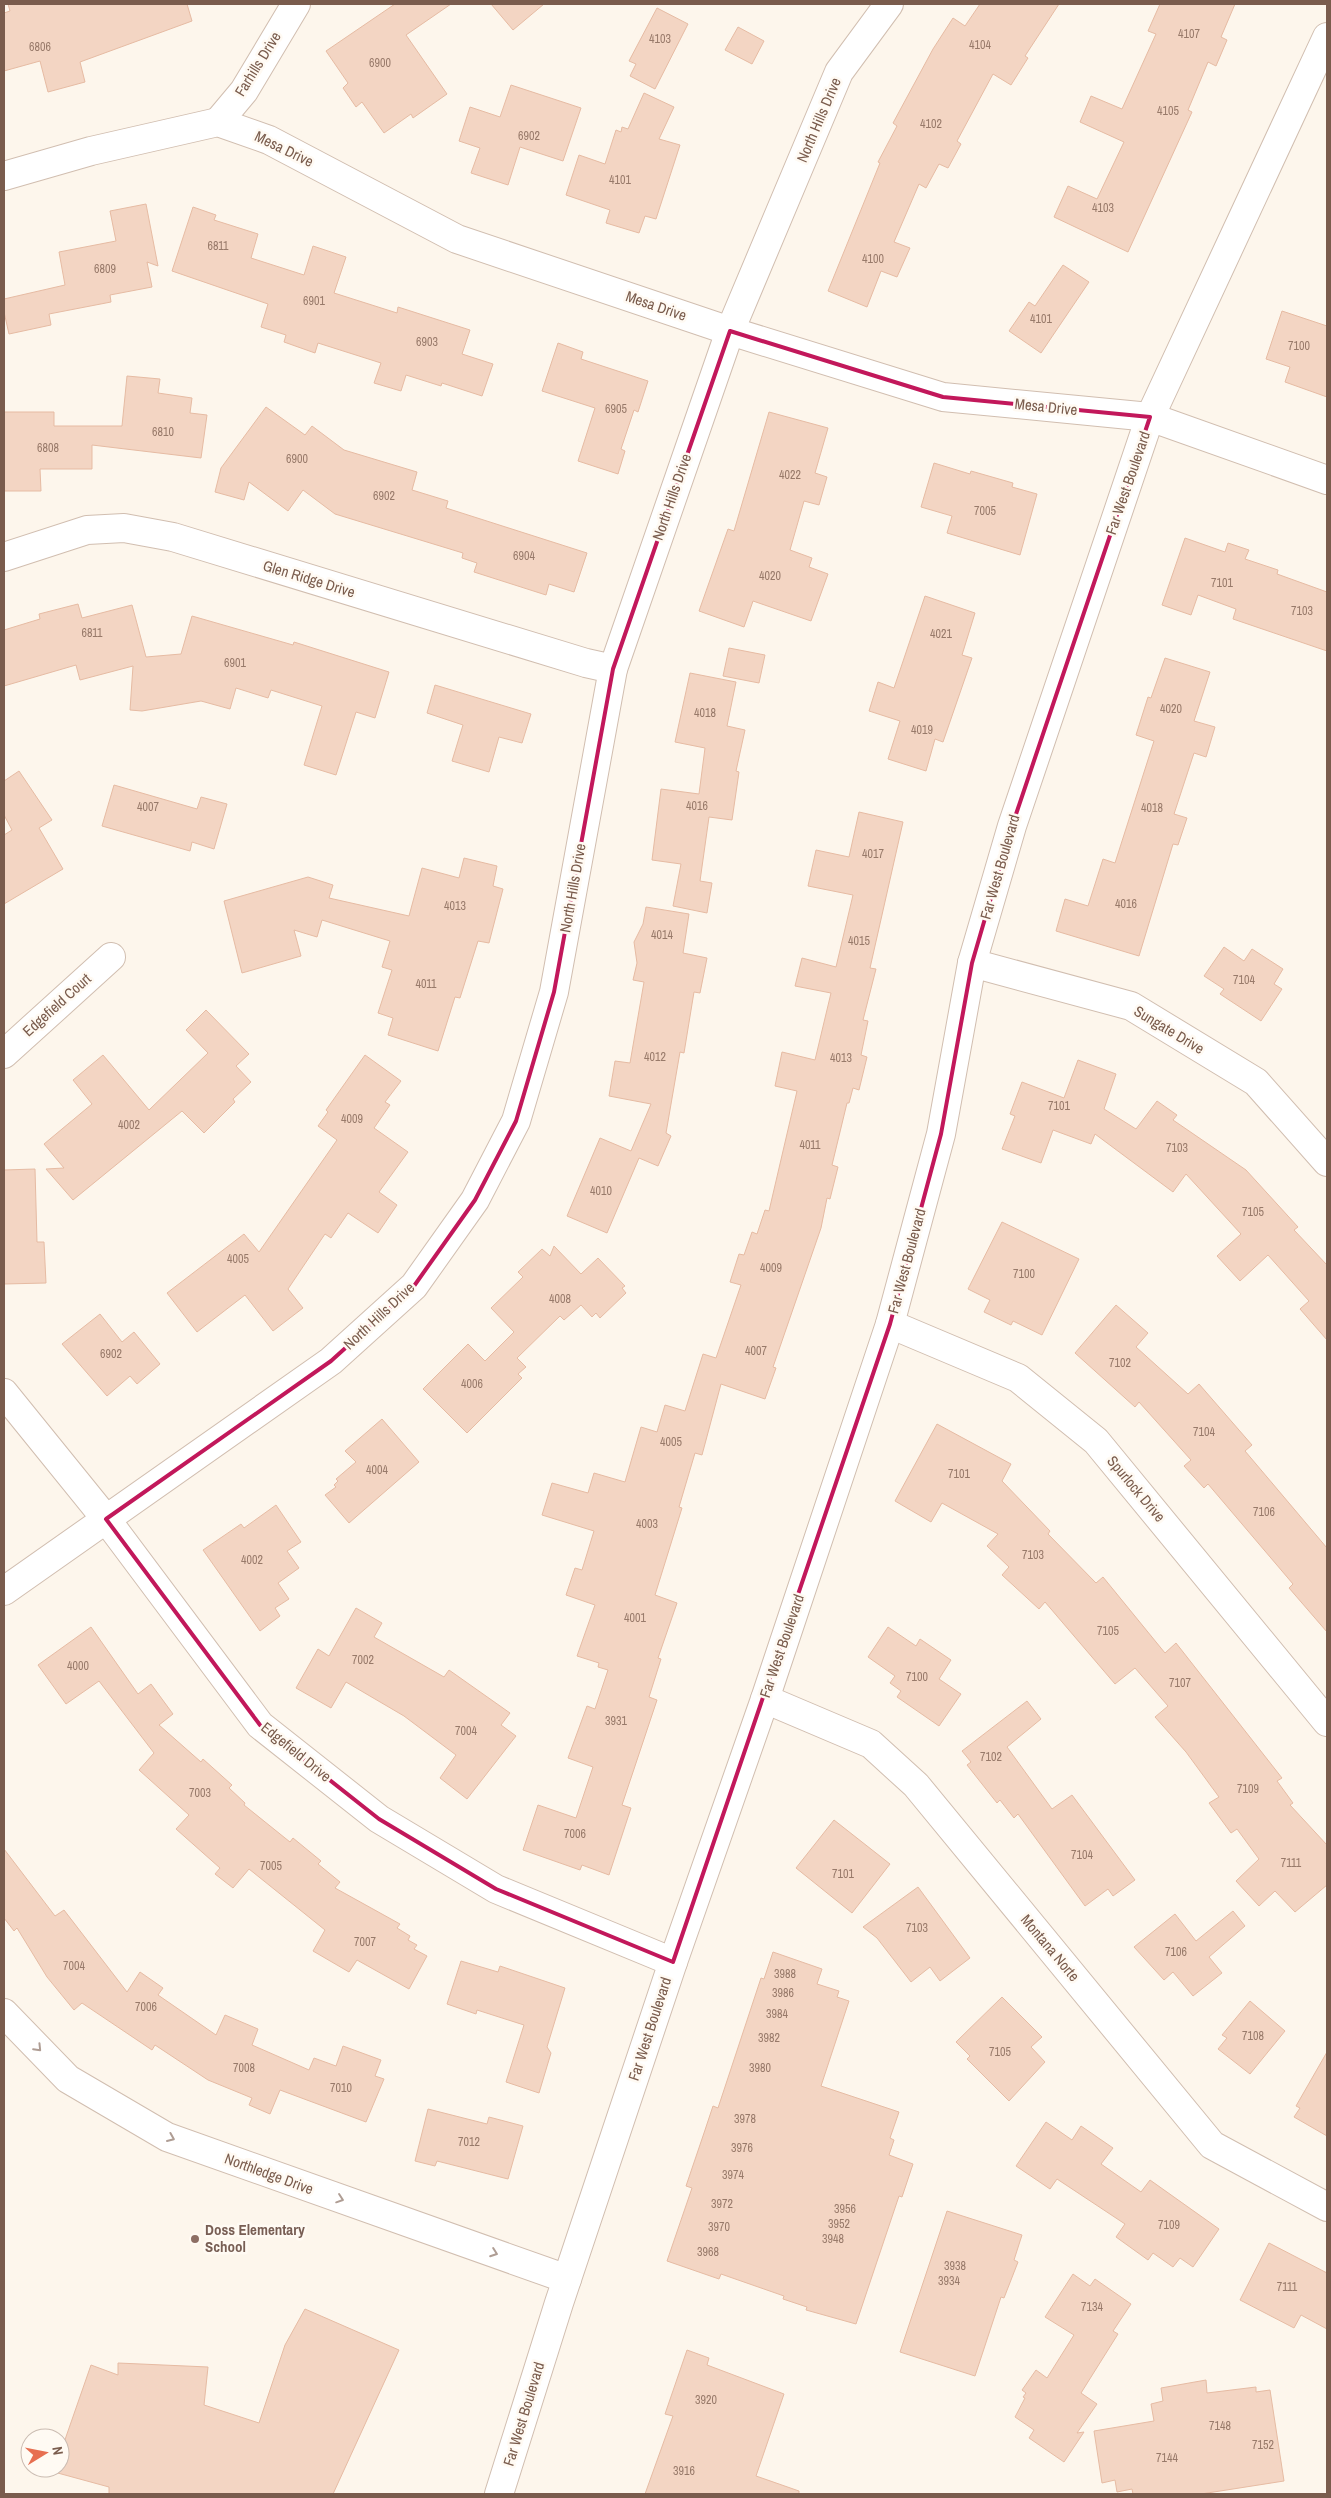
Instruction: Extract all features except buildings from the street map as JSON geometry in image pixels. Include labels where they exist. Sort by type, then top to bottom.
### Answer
[{"type":"street","name":"Farhills Drive","points":[[218,122],[244,91],[296,4]]},
{"type":"street","name":"North Hills Drive","points":[[4,1591],[330,1361],[414,1286],[475,1200],[516,1121],[554,992],[613,669],[730,332],[839,72],[889,4]]},
{"type":"street","name":"Far West Boulevard","points":[[499,2494],[566,2279],[673,1962],[765,1699],[890,1324],[941,1134],[972,963],[1012,826],[1150,417],[1327,36]]},
{"type":"street","points":[[4,176],[91,151],[218,122]]},
{"type":"street","name":"Mesa Drive","points":[[218,122],[269,140],[457,239],[730,332],[943,397],[1150,417],[1327,480]]},
{"type":"street","name":"Glen Ridge Drive","points":[[4,557],[87,530],[124,528],[173,537],[586,663],[613,669]]},
{"type":"street","name":"Edgefield Court","points":[[4,1054],[111,957]]},
{"type":"street","name":"Sungate Drive","points":[[972,963],[1131,1006],[1256,1082],[1327,1162]]},
{"type":"street","name":"Spurlock Drive","points":[[890,1324],[1018,1378],[1096,1441],[1327,1722]]},
{"type":"street","name":"Edgefield Drive","points":[[4,1393],[106,1519],[260,1725],[379,1819],[496,1890],[673,1962]]},
{"type":"street","name":"Montana Norte","points":[[765,1699],[871,1744],[916,1786],[1212,2145],[1327,2207]]},
{"type":"street","name":"Northledge Drive","points":[[4,2013],[68,2079],[167,2137],[566,2279]]},
{"type":"highlighted area","points":[[730,331],[943,397],[1150,417],[1012,826],[972,963],[941,1134],[890,1324],[673,1962],[496,1889],[379,1819],[260,1725],[106,1519],[331,1361],[414,1286],[475,1200],[516,1121],[554,992],[613,669]]},
{"type":"place","name":"Doss Elementary School","points":[[195,2239]]}]
